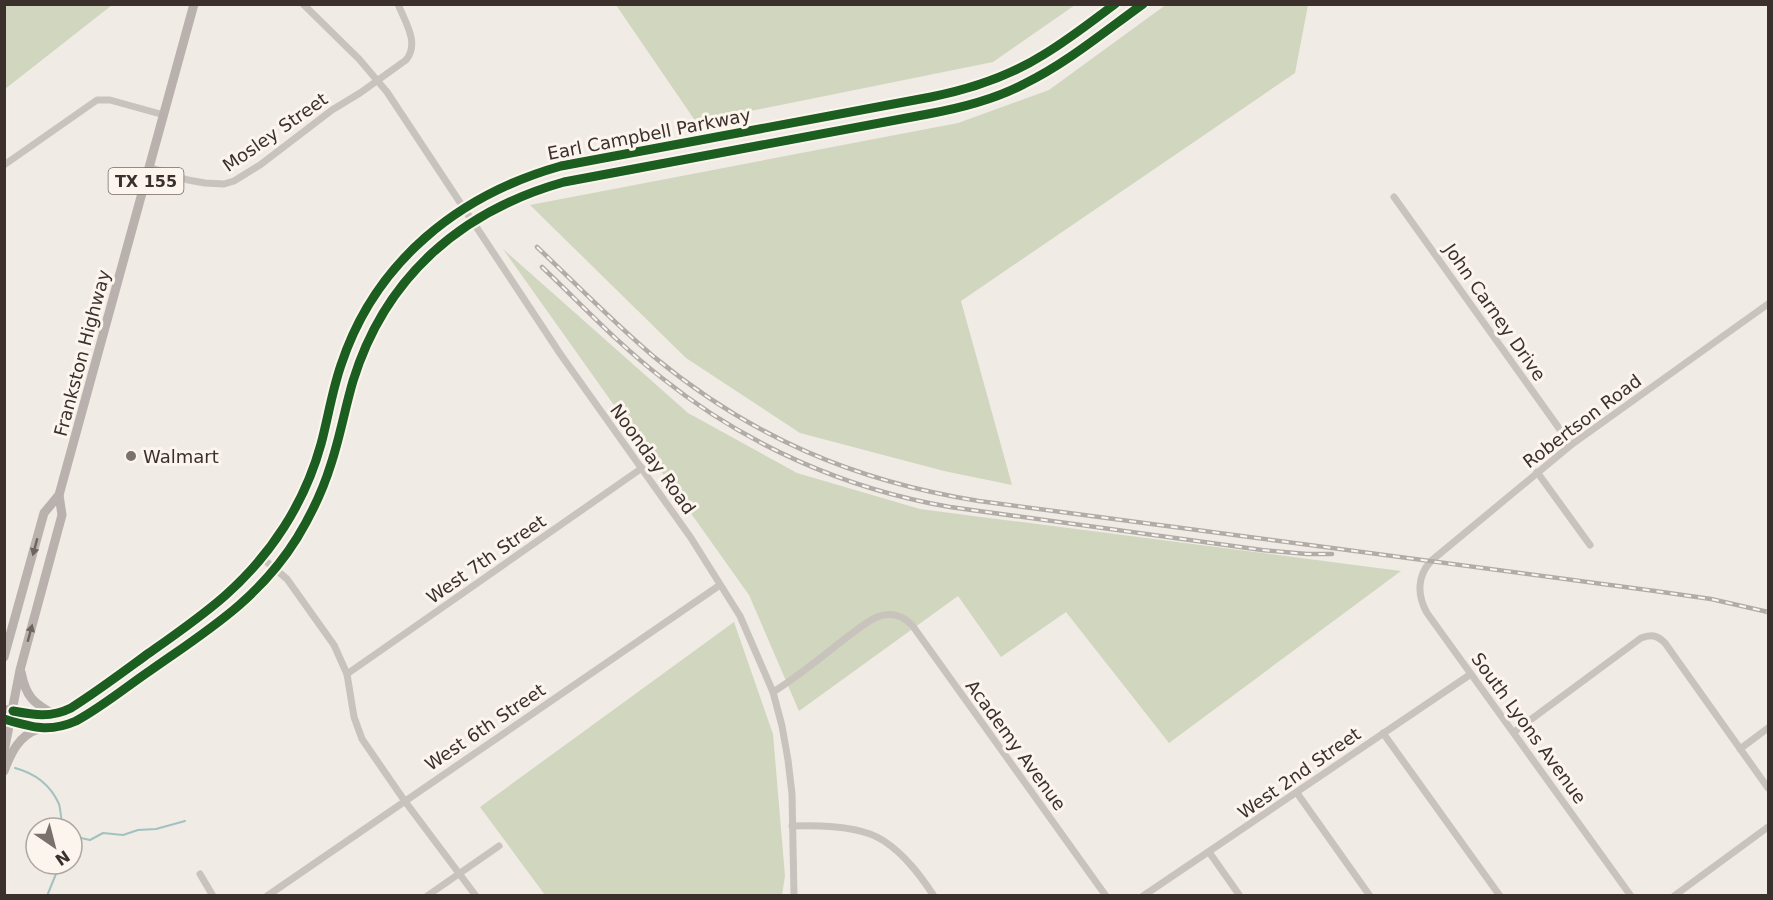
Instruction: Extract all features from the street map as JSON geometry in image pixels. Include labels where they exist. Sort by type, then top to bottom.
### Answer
[{"type":"main road","name":"Frankston Highway","points":[[8,715],[62,514],[59,495],[194,4]]},
{"type":"main road","name":"Earl Campbell Parkway","points":[[8,715],[55,715],[77,705],[204,614],[237,586],[262,558],[284,527],[304,488],[320,447],[344,354],[372,300],[386,280],[418,244],[463,208],[508,184],[561,166],[952,93],[997,79],[1044,55],[1115,4]]},
{"type":"main road","name":"Earl Campbell Parkway","points":[[8,715],[39,729],[58,728],[76,722],[214,627],[245,601],[275,568],[303,527],[324,485],[351,389],[380,317],[395,295],[430,256],[472,222],[491,210],[525,195],[564,182],[951,110],[1006,92],[1053,69],[1143,4]]},
{"type":"main road","points":[[1044,55],[1053,69]]},
{"type":"main road","points":[[334,386],[351,389]]},
{"type":"main road","name":"TX 155","points":[[5,657],[44,513],[59,495]]},
{"type":"main road","points":[[204,614],[214,627]]},
{"type":"main road","points":[[164,643],[172,656]]},
{"type":"main road","points":[[147,654],[157,666]]},
{"type":"main road","points":[[20,670],[30,697],[39,706],[55,715]]},
{"type":"main road","points":[[123,672],[131,684]]},
{"type":"main road","name":"TX 155","points":[[4,752],[8,715]]},
{"type":"main road","points":[[4,771],[18,743],[29,733],[39,729]]},
{"type":"street","name":"Noonday Road","points":[[303,4],[359,59],[393,101],[603,416],[691,538],[740,616],[773,692],[782,726],[788,760],[794,896]]},
{"type":"street","points":[[378,81],[406,60],[412,50],[412,38],[398,4]]},
{"type":"street","name":"Mosley Street","points":[[149,167],[199,182],[219,185],[229,183],[260,165],[332,110],[378,81]]},
{"type":"street","points":[[4,165],[97,100],[110,100],[164,115]]},
{"type":"street","name":"John Carney Drive","points":[[1394,196],[1571,445]]},
{"type":"street","name":"Robertson Road","points":[[1422,573],[1431,561],[1571,445],[1768,304]]},
{"type":"street","name":"West 7th Street","points":[[346,674],[642,468]]},
{"type":"street","points":[[1537,472],[1590,545]]},
{"type":"street","points":[[262,558],[291,584],[334,645],[346,674],[358,732],[404,800],[476,896]]},
{"type":"street","name":"South Lyons Avenue","points":[[1422,573],[1419,590],[1423,606],[1631,896]]},
{"type":"street","name":"West 6th Street","points":[[267,896],[720,585]]},
{"type":"street","name":"Academy Avenue","points":[[773,692],[787,684],[860,627],[878,617],[894,614],[906,619],[1106,896]]},
{"type":"street","points":[[1514,732],[1641,638],[1654,636],[1660,638],[1768,788]]},
{"type":"street","name":"West 2nd Street","points":[[1143,896],[1471,674]]},
{"type":"street","points":[[1740,749],[1768,728]]},
{"type":"street","points":[[1383,733],[1500,896]]},
{"type":"street","points":[[1296,793],[1370,896]]},
{"type":"street","points":[[792,826],[833,826],[882,839],[913,867],[934,896]]},
{"type":"street","points":[[1674,896],[1768,827]]},
{"type":"street","points":[[427,896],[499,846]]},
{"type":"street","points":[[1209,852],[1240,896]]},
{"type":"street","points":[[200,874],[213,896]]},
{"type":"green space","points":[[5,4],[112,4],[112,5],[5,89]]},
{"type":"green space","points":[[1167,4],[1308,5],[1295,73],[961,301],[1012,485],[944,471],[800,433],[686,358],[530,205],[958,123],[1049,90]]},
{"type":"green space","points":[[616,5],[1075,5],[993,62],[696,122]]},
{"type":"green space","points":[[503,249],[688,413],[797,473],[920,509],[1401,571],[1169,743],[1066,612],[1001,657],[958,596],[799,711],[749,595]]},
{"type":"green space","points":[[734,622],[773,734],[785,876],[782,895],[545,895],[480,807]]},
{"type":"waterway","points":[[15,768],[35,776],[46,785],[59,804],[61,816]]},
{"type":"waterway","points":[[84,839],[90,840],[103,833],[123,835],[185,821]]},
{"type":"waterway","points":[[47,896],[55,876]]},
{"type":"railway","points":[[537,247],[653,356],[690,385],[766,432],[847,468],[889,481],[979,501],[1655,591],[1711,599],[1768,612]]},
{"type":"railway","points":[[542,267],[631,352],[694,402],[762,444],[835,476],[873,489],[950,507],[1262,550],[1332,554]]},
{"type":"cycle path","points":[[13,711],[49,714],[71,708],[206,612],[255,566],[284,527],[306,487],[321,444],[341,365],[356,328],[375,295],[398,264],[425,238],[455,215],[488,195],[523,179],[561,166],[931,97],[975,86],[1030,63],[1115,4]]},
{"type":"cycle path","points":[[4,719],[48,728],[76,721],[212,627],[266,579],[297,538],[320,493],[334,454],[353,381],[367,344],[385,310],[407,280],[432,253],[460,230],[492,211],[564,182],[940,112],[989,99],[1013,90],[1055,67],[1143,4]]},
{"type":"place","name":"Walmart","points":[[131,456]]}]
